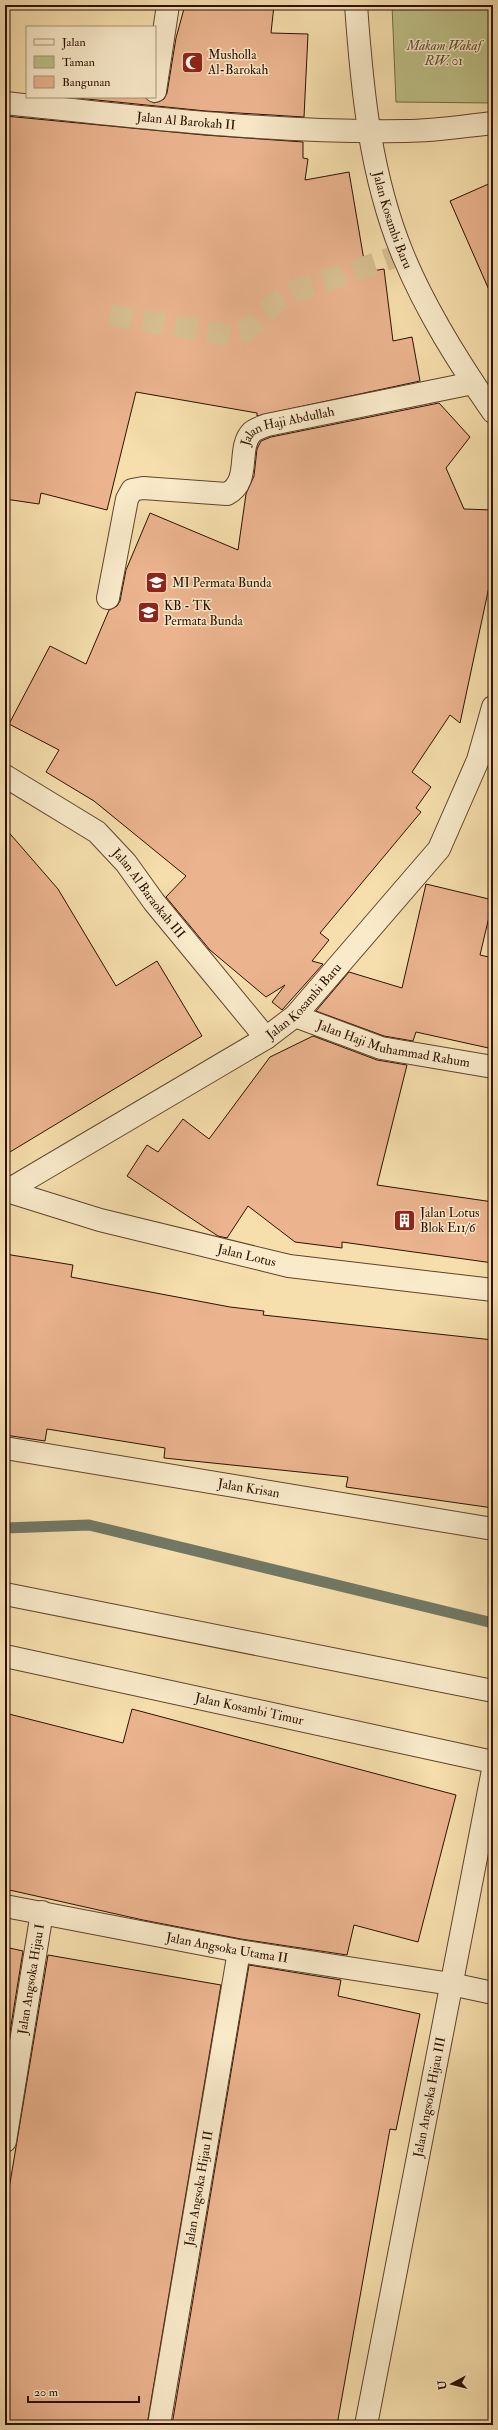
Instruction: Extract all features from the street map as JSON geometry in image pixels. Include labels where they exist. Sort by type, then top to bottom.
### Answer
[{"type":"street","points":[[156,84],[168,5]]},
{"type":"street","name":"Jalan Kosambi Baru","points":[[356,5],[368,131],[382,192],[403,254],[433,317],[473,383],[493,412]]},
{"type":"street","points":[[151,119],[154,98]]},
{"type":"street","name":"Jalan Al Barokah II","points":[[5,103],[151,119],[327,130],[408,131],[493,123]]},
{"type":"street","name":"Jalan Haji Abdullah","points":[[108,598],[127,499],[132,490],[143,488],[227,494],[234,490],[240,482],[247,444],[252,432],[266,425],[473,383]]},
{"type":"street","name":"Jalan Kosambi Baru","points":[[6,1191],[266,1038],[295,1016],[439,849],[478,760],[493,707]]},
{"type":"street","name":"Jalan Al Baraokah III","points":[[5,776],[97,832],[126,863],[154,902],[266,1038]]},
{"type":"street","name":"Jalan Haji Muhammad Rahum","points":[[295,1016],[381,1048],[493,1067]]},
{"type":"street","name":"Jalan Lotus","points":[[6,1191],[100,1220],[290,1266],[493,1290]]},
{"type":"street","name":"Jalan Krisan","points":[[5,1448],[493,1529]]},
{"type":"street","points":[[5,1594],[493,1691]]},
{"type":"street","name":"Jalan Kosambi Timur","points":[[5,1656],[493,1762]]},
{"type":"street","name":"Jalan Angsoka Hijau III","points":[[366,2425],[493,1770]]},
{"type":"street","name":"Jalan Angsoka Utama II","points":[[5,1906],[239,1951],[451,1984],[493,1993]]},
{"type":"street","name":"Jalan Angsoka Hijau I","points":[[5,2141],[42,1912]]},
{"type":"street","name":"Jalan Angsoka Hijau II","points":[[160,2425],[239,1951]]},
{"type":"green space","name":"Makam Wakaf RW. 01","points":[[392,5],[493,5],[493,103],[396,102]]},
{"type":"building","points":[[185,5],[274,5],[271,33],[308,34],[304,117],[206,111],[77,98],[146,98],[154,103],[164,99],[167,93],[176,38]]},
{"type":"building","points":[[5,116],[204,135],[303,142],[303,158],[308,159],[305,180],[349,172],[366,272],[384,269],[393,341],[412,337],[420,381],[257,416],[257,413],[136,392],[107,510],[41,493],[39,504],[5,499]]},
{"type":"building","points":[[493,182],[493,299],[450,201]]},
{"type":"building","points":[[439,403],[470,437],[446,468],[464,509],[493,510],[493,568],[460,723],[450,715],[412,772],[431,787],[416,808],[421,812],[320,933],[329,940],[312,961],[323,964],[282,1010],[272,1002],[285,985],[266,997],[210,950],[166,897],[186,876],[94,801],[46,772],[59,750],[9,724],[50,646],[86,664],[109,610],[117,606],[120,601],[126,570],[150,513],[238,550],[246,494],[254,476],[257,449],[261,441],[271,437]]},
{"type":"building","points":[[5,828],[58,889],[116,986],[157,961],[202,1036],[5,1155]]},
{"type":"building","points":[[426,884],[493,900],[480,955],[493,958],[493,1049],[416,1032],[413,1041],[384,1036],[316,1011],[349,972],[402,988]]},
{"type":"building","points":[[313,1036],[377,1060],[407,1065],[377,1185],[493,1202],[493,1263],[342,1242],[342,1248],[295,1242],[248,1206],[227,1238],[218,1236],[127,1176],[147,1145],[158,1152],[183,1119],[209,1139],[270,1057]]},
{"type":"building","points":[[5,1254],[73,1265],[71,1277],[230,1307],[264,1311],[263,1315],[493,1340],[493,1508],[346,1487],[348,1477],[164,1458],[165,1448],[47,1429],[45,1441],[5,1435]]},
{"type":"building","points":[[132,1709],[456,1795],[418,1942],[354,1925],[347,1955],[241,1939],[143,1920],[5,1889],[5,1713],[123,1743]]},
{"type":"building","points":[[5,1947],[23,1951],[5,2063]]},
{"type":"building","points":[[48,1955],[221,1985],[147,2425],[5,2425],[5,2213]]},
{"type":"building","points":[[249,1965],[341,1980],[338,1996],[420,2014],[396,2130],[390,2129],[337,2425],[172,2425]]},
{"type":"waterway","points":[[5,1528],[89,1525],[493,1623]]},
{"type":"tunnel","points":[[110,315],[230,335],[246,331],[276,303],[293,292],[403,254]]},
{"type":"place","name":"Musholla Al-Barokah","points":[[193,62]]},
{"type":"place","name":"MI Permata Bunda","points":[[156,583]]},
{"type":"place","name":"KB - TK Permata Bunda","points":[[149,613]]},
{"type":"place","name":"Jalan Lotus Blok E11/6","points":[[405,1220]]}]
